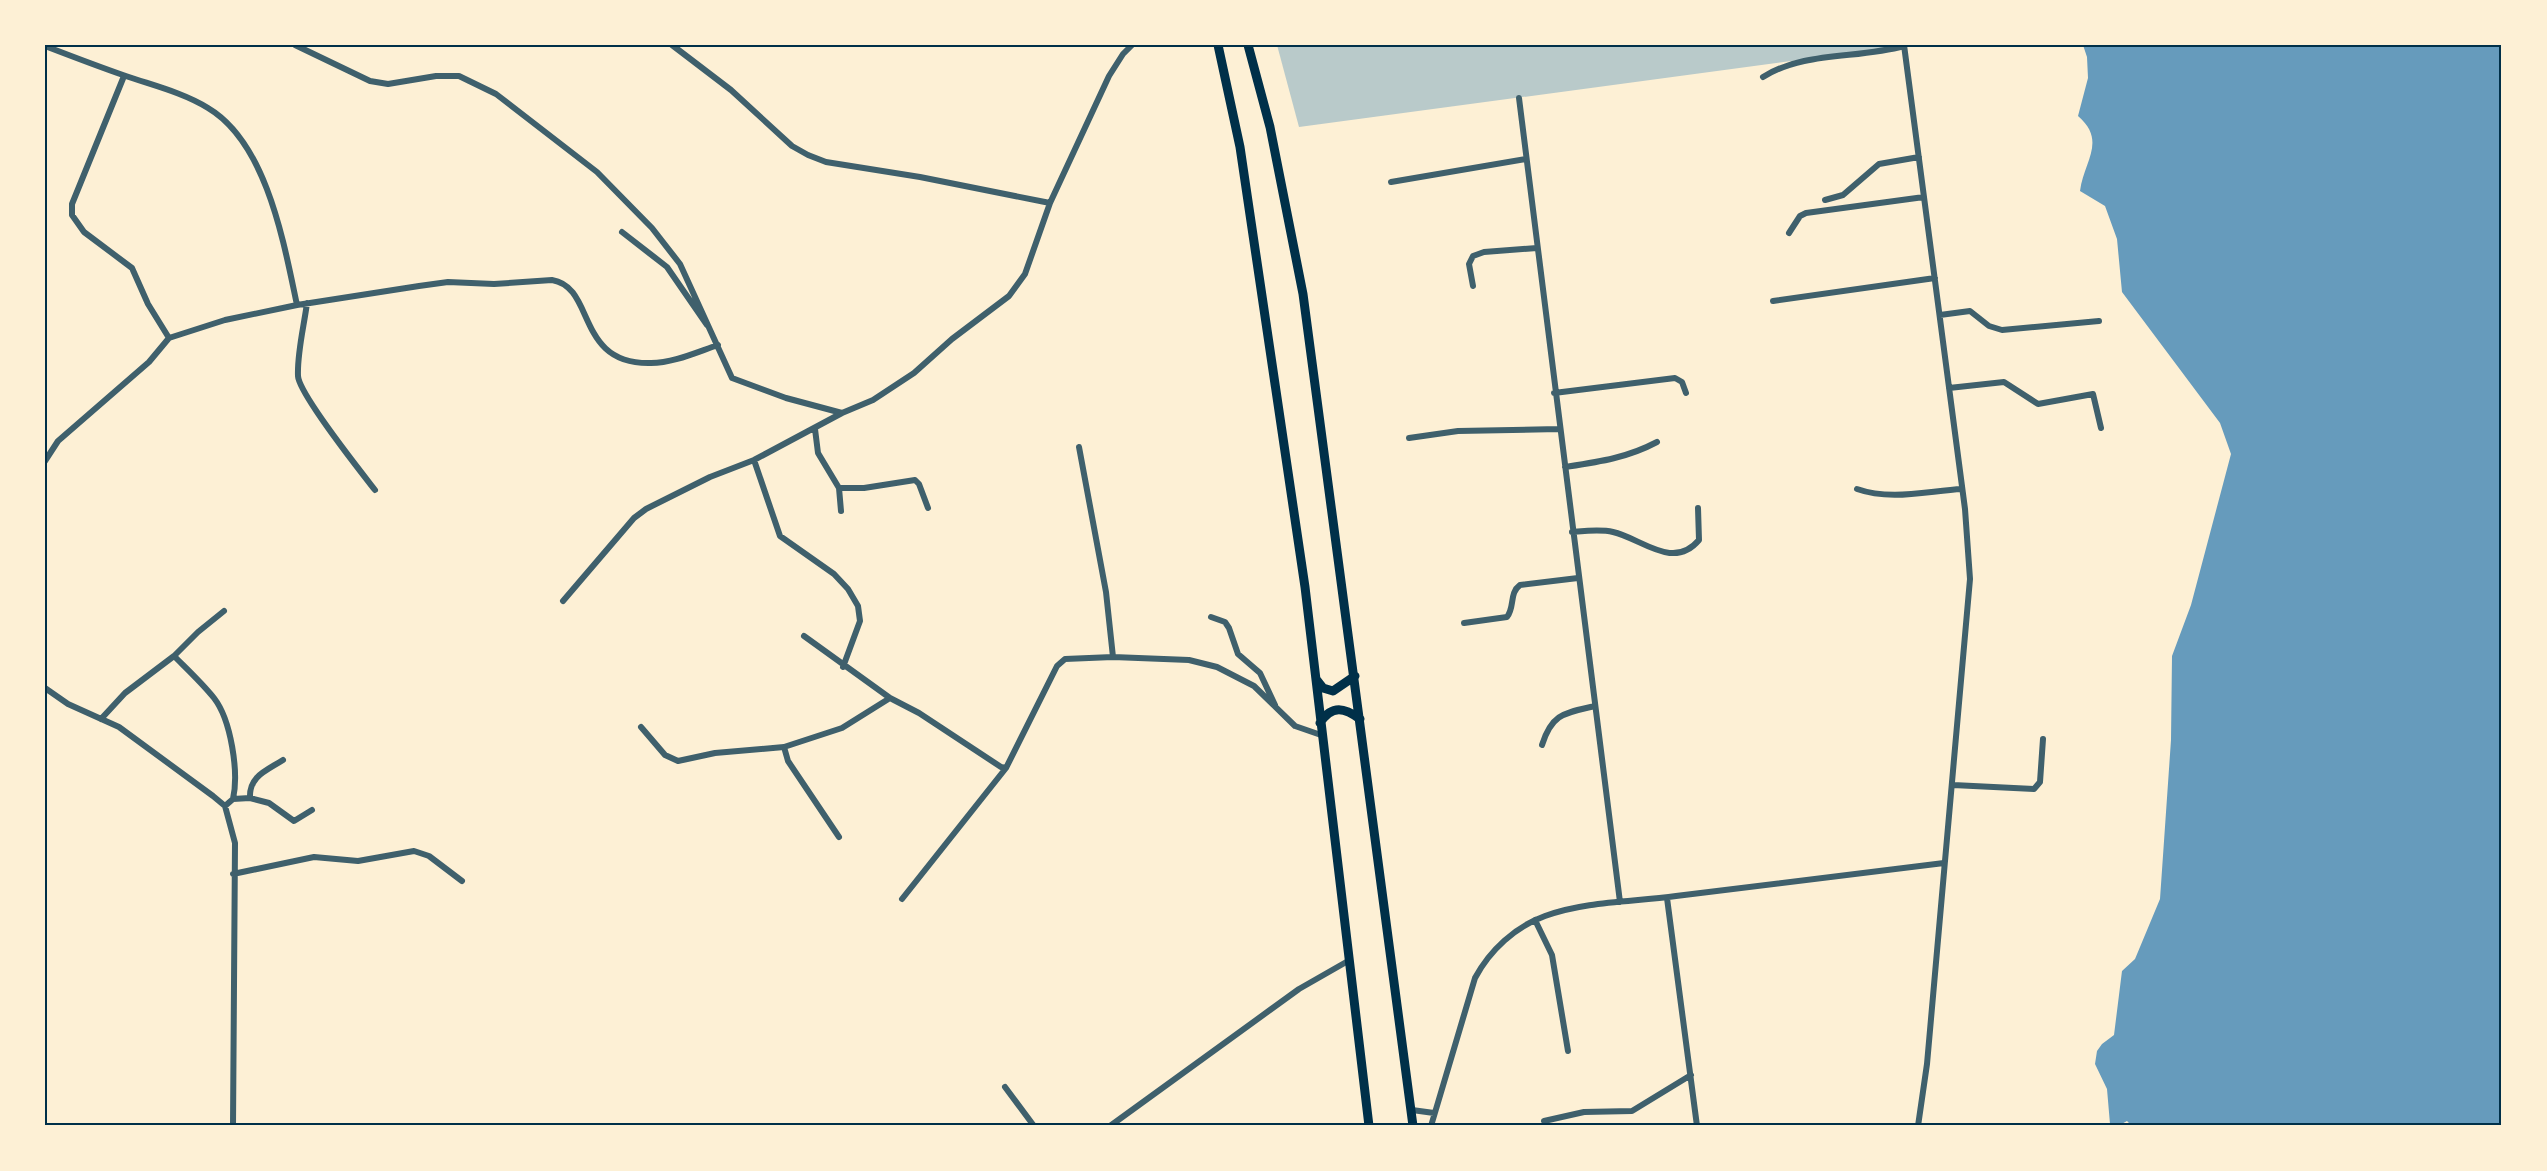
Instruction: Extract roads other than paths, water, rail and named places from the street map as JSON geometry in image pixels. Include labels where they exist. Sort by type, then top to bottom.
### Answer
[{"type":"main road","points":[[1218,45],[1239,147],[1260,275],[1316,679],[1347,962],[1369,1126]]},
{"type":"main road","points":[[1248,45],[1270,127],[1304,294],[1413,1126]]},
{"type":"main road","points":[[1316,679],[1323,688],[1333,691],[1355,676]]},
{"type":"main road","points":[[1320,723],[1329,712],[1336,709],[1346,710],[1360,719]]},
{"type":"street","points":[[295,45],[370,81],[388,84],[436,76],[459,76],[496,94],[597,172],[625,199],[680,264],[730,374],[736,381],[842,413]]},
{"type":"street","points":[[672,45],[731,90],[792,146],[808,155],[826,162],[920,177],[1050,203]]},
{"type":"street","points":[[563,601],[634,518],[646,509],[710,477],[754,460],[816,429],[842,413],[873,400],[914,373],[952,339],[1009,296],[1024,274],[1050,203],[1109,76],[1123,54],[1132,45]]},
{"type":"street","points":[[45,46],[124,76],[164,88],[210,109],[236,134],[268,191],[279,223],[297,304]]},
{"type":"street","points":[[1763,77],[1790,63],[1882,52],[1904,46],[1965,509],[1970,609],[1944,863],[1928,1053],[1918,1126]]},
{"type":"street","points":[[124,76],[72,204],[72,215],[84,232],[132,268],[148,304],[169,338]]},
{"type":"street","points":[[1519,98],[1554,393],[1620,902]]},
{"type":"street","points":[[1826,200],[1843,195],[1879,164],[1919,157]]},
{"type":"street","points":[[1391,182],[1526,159]]},
{"type":"street","points":[[1790,233],[1800,216],[1806,213],[1924,197]]},
{"type":"street","points":[[622,232],[667,267],[697,314],[710,327]]},
{"type":"street","points":[[1473,286],[1469,264],[1473,256],[1485,252],[1537,248]]},
{"type":"street","points":[[1773,301],[1935,278]]},
{"type":"street","points":[[45,461],[58,441],[149,362],[169,338],[225,320],[297,304],[448,282],[494,284],[552,280],[561,281],[572,289],[595,338],[622,357],[652,363],[718,345]]},
{"type":"street","points":[[307,303],[299,364],[299,383],[338,442],[375,490]]},
{"type":"street","points":[[1940,315],[1970,311],[1989,326],[2002,330],[2099,321]]},
{"type":"street","points":[[1554,393],[1675,378],[1682,382],[1686,393]]},
{"type":"street","points":[[1949,388],[2004,382],[2038,404],[2093,394],[2101,428]]},
{"type":"street","points":[[816,429],[818,453],[839,488],[841,511]]},
{"type":"street","points":[[1409,438],[1458,431],[1559,429]]},
{"type":"street","points":[[1565,467],[1639,453],[1657,442]]},
{"type":"street","points":[[1079,447],[1106,592],[1113,657]]},
{"type":"street","points":[[754,460],[780,536],[834,574],[848,589],[858,606],[860,621],[843,667]]},
{"type":"street","points":[[839,488],[864,488],[915,480],[919,484],[928,508]]},
{"type":"street","points":[[1857,489],[1876,495],[1892,496],[1962,489]]},
{"type":"street","points":[[1572,532],[1616,532],[1654,551],[1674,552],[1689,548],[1699,540],[1698,508]]},
{"type":"street","points":[[1464,623],[1507,617],[1511,610],[1515,589],[1520,585],[1578,578]]},
{"type":"street","points":[[102,719],[124,693],[174,657],[198,632],[224,611]]},
{"type":"street","points":[[1211,617],[1224,622],[1229,628],[1238,654],[1260,673],[1277,708]]},
{"type":"street","points":[[804,636],[843,667],[890,698],[919,713],[1001,767],[1006,768]]},
{"type":"street","points":[[174,657],[214,698],[221,710],[235,766],[233,799]]},
{"type":"street","points":[[902,899],[1006,768],[1059,663],[1065,659],[1113,657],[1189,660],[1217,667],[1244,679],[1295,726],[1321,735]]},
{"type":"street","points":[[45,688],[68,704],[102,719],[146,745],[225,806],[235,843],[232,1126]]},
{"type":"street","points":[[641,727],[665,755],[678,761],[715,753],[784,747],[842,728],[890,698]]},
{"type":"street","points":[[1542,745],[1548,727],[1557,717],[1595,706]]},
{"type":"street","points":[[1953,785],[2034,789],[2040,782],[2043,739]]},
{"type":"street","points":[[784,747],[788,760],[839,837]]},
{"type":"street","points":[[250,798],[249,788],[253,780],[283,760]]},
{"type":"street","points":[[225,806],[233,799],[250,798],[269,803],[294,820],[312,810]]},
{"type":"street","points":[[233,874],[314,857],[358,861],[414,851],[429,856],[462,881]]},
{"type":"street","points":[[1431,1126],[1475,978],[1484,962],[1499,945],[1535,920],[1555,913],[1620,902],[1944,863]]},
{"type":"street","points":[[1666,897],[1697,1126]]},
{"type":"street","points":[[1535,920],[1552,956],[1568,1051]]},
{"type":"street","points":[[1110,1126],[1299,989],[1347,962]]},
{"type":"street","points":[[1544,1121],[1584,1112],[1632,1111],[1691,1075]]},
{"type":"street","points":[[1005,1087],[1034,1126]]},
{"type":"street","points":[[1412,1110],[1434,1113]]},
{"type":"water","points":[[2083,45],[2502,45],[2502,1126],[2132,1126],[2127,1121],[2118,1126],[2110,1124],[2107,1089],[2095,1064],[2097,1051],[2114,1035],[2122,971],[2135,959],[2160,899],[2171,740],[2172,656],[2191,605],[2231,454],[2220,423],[2122,292],[2117,239],[2105,206],[2080,191],[2092,143],[2087,125],[2078,116],[2088,78],[2087,57]]}]
